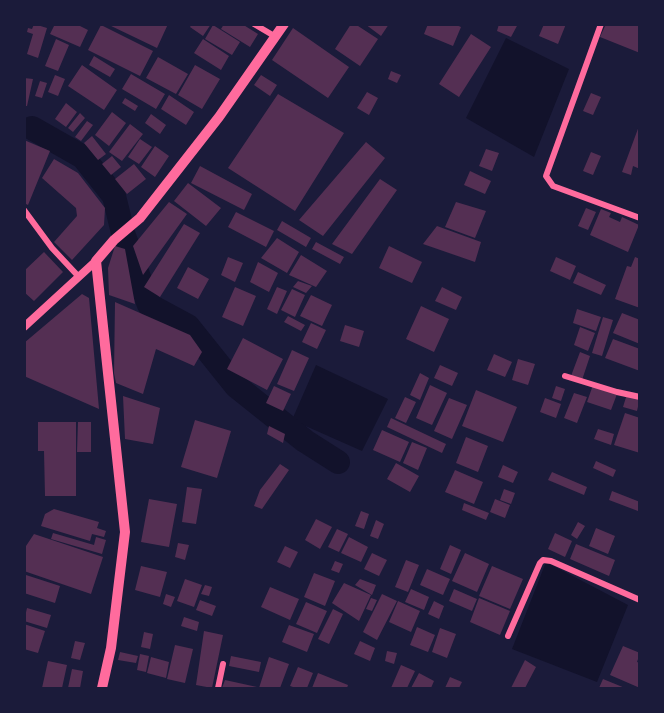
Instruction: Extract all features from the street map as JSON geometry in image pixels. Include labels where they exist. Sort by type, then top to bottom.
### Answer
[{"type":"main road","points":[[102,688],[111,648],[125,532],[96,261],[114,240],[140,218],[219,117],[284,24]]},
{"type":"street","points":[[254,24],[276,37]]},
{"type":"street","points":[[601,24],[546,176],[553,186],[639,218]]},
{"type":"street","points":[[24,211],[52,248],[79,277]]},
{"type":"street","points":[[24,327],[96,261]]},
{"type":"street","points":[[565,376],[617,393],[639,397]]},
{"type":"street","points":[[508,636],[543,560],[551,561],[639,600]]},
{"type":"street","points":[[218,688],[223,664]]},
{"type":"shaded area","points":[[506,38],[569,69],[534,157],[466,118]]},
{"type":"shaded area","points":[[316,365],[388,399],[362,451],[292,420]]},
{"type":"shaded area","points":[[546,562],[628,605],[597,682],[512,649]]},
{"type":"building","points":[[34,24],[47,28],[38,58],[27,54],[33,34],[27,32]]},
{"type":"building","points":[[55,24],[76,24],[88,30],[80,47],[50,34]]},
{"type":"building","points":[[107,24],[168,24],[157,48]]},
{"type":"building","points":[[192,24],[211,24],[203,36],[190,27]]},
{"type":"building","points":[[224,24],[242,24],[258,34],[250,47],[221,29]]},
{"type":"building","points":[[351,24],[378,39],[360,66],[335,49]]},
{"type":"building","points":[[365,24],[389,24],[381,36]]},
{"type":"building","points":[[428,24],[454,24],[461,27],[453,46],[424,34]]},
{"type":"building","points":[[499,24],[518,24],[511,37],[497,31]]},
{"type":"building","points":[[544,24],[566,24],[558,44],[539,36]]},
{"type":"building","points":[[606,24],[640,24],[640,53],[600,37]]},
{"type":"building","points":[[101,25],[153,51],[140,76],[88,50]]},
{"type":"building","points":[[213,25],[240,42],[232,55],[205,39]]},
{"type":"building","points":[[293,28],[349,67],[328,98],[272,60]]},
{"type":"building","points":[[471,34],[491,47],[459,97],[439,84]]},
{"type":"building","points":[[56,39],[69,45],[58,71],[45,66]]},
{"type":"building","points":[[203,39],[229,56],[221,70],[194,53]]},
{"type":"building","points":[[94,56],[115,69],[110,77],[89,65]]},
{"type":"building","points":[[158,57],[188,74],[176,94],[146,78]]},
{"type":"building","points":[[82,65],[117,90],[104,110],[68,86]]},
{"type":"building","points":[[195,65],[220,79],[202,109],[178,95]]},
{"type":"building","points":[[391,71],[401,75],[397,83],[388,79]]},
{"type":"building","points":[[131,74],[165,94],[156,109],[122,89]]},
{"type":"building","points":[[55,75],[65,79],[58,96],[48,92]]},
{"type":"building","points":[[261,75],[277,85],[270,96],[254,85]]},
{"type":"building","points":[[24,78],[33,79],[27,106],[24,106]]},
{"type":"building","points":[[40,81],[47,83],[42,98],[35,96]]},
{"type":"building","points":[[367,92],[378,98],[369,115],[357,108]]},
{"type":"building","points":[[591,93],[601,97],[593,115],[583,111]]},
{"type":"building","points":[[278,94],[344,133],[295,211],[228,168]]},
{"type":"building","points":[[169,95],[194,112],[186,125],[161,109]]},
{"type":"building","points":[[125,98],[138,106],[135,111],[122,103]]},
{"type":"building","points":[[66,103],[77,112],[66,127],[55,119]]},
{"type":"building","points":[[112,112],[126,123],[109,146],[95,135]]},
{"type":"building","points":[[80,113],[85,118],[73,132],[68,128]]},
{"type":"building","points":[[151,114],[166,125],[160,134],[145,123]]},
{"type":"building","points":[[87,121],[93,125],[81,141],[75,137]]},
{"type":"building","points":[[130,124],[143,134],[122,161],[109,152]]},
{"type":"building","points":[[639,126],[640,169],[633,166],[631,175],[622,172]]},
{"type":"building","points":[[92,136],[106,154],[98,160],[84,143]]},
{"type":"building","points":[[140,139],[152,147],[139,164],[128,157]]},
{"type":"building","points":[[24,140],[50,151],[28,205],[24,203]]},
{"type":"building","points":[[366,142],[385,158],[323,236],[299,220]]},
{"type":"building","points":[[155,146],[169,156],[155,177],[141,167]]},
{"type":"building","points":[[486,149],[499,153],[492,171],[479,166]]},
{"type":"building","points":[[591,152],[601,156],[593,175],[583,171]]},
{"type":"building","points":[[112,156],[121,167],[111,175],[102,164]]},
{"type":"building","points":[[54,159],[78,173],[105,208],[104,225],[72,260],[54,242],[77,216],[76,208],[42,178]]},
{"type":"building","points":[[134,164],[146,179],[127,194],[115,179]]},
{"type":"building","points":[[200,166],[252,194],[244,210],[191,183]]},
{"type":"building","points":[[470,171],[491,181],[485,194],[464,185]]},
{"type":"building","points":[[380,179],[397,190],[352,254],[332,244]]},
{"type":"building","points":[[188,183],[221,208],[206,226],[174,201]]},
{"type":"building","points":[[169,202],[187,214],[143,275],[133,246]]},
{"type":"building","points":[[456,202],[486,211],[475,238],[445,227]]},
{"type":"building","points":[[586,208],[596,212],[588,230],[578,226]]},
{"type":"building","points":[[601,209],[611,213],[609,217],[620,222],[622,217],[639,225],[628,252],[590,235]]},
{"type":"building","points":[[236,212],[274,231],[266,247],[228,227]]},
{"type":"building","points":[[282,221],[311,238],[306,247],[277,230]]},
{"type":"building","points":[[184,224],[200,233],[160,297],[144,287]]},
{"type":"building","points":[[437,226],[481,242],[475,262],[423,244]]},
{"type":"building","points":[[277,238],[299,252],[287,273],[261,258]]},
{"type":"building","points":[[316,242],[344,257],[340,264],[312,249]]},
{"type":"building","points":[[115,246],[125,249],[135,304],[109,295],[108,268]]},
{"type":"building","points":[[389,246],[422,262],[412,283],[379,268]]},
{"type":"building","points":[[44,252],[63,272],[34,301],[24,292],[24,271]]},
{"type":"building","points":[[301,255],[327,271],[316,287],[289,275]]},
{"type":"building","points":[[228,257],[243,263],[235,282],[221,275]]},
{"type":"building","points":[[556,257],[576,266],[570,280],[550,271]]},
{"type":"building","points":[[635,257],[640,259],[640,308],[615,299],[627,266],[631,267]]},
{"type":"building","points":[[258,262],[278,273],[269,292],[250,282]]},
{"type":"building","points":[[188,267],[209,279],[198,299],[177,288]]},
{"type":"building","points":[[578,272],[606,285],[601,295],[573,283]]},
{"type":"building","points":[[298,281],[312,286],[306,293],[293,287]]},
{"type":"building","points":[[235,287],[256,296],[243,326],[222,317]]},
{"type":"building","points":[[277,287],[287,291],[277,314],[267,309]]},
{"type":"building","points":[[442,287],[462,297],[456,310],[435,301]]},
{"type":"building","points":[[292,289],[305,295],[295,317],[281,310]]},
{"type":"building","points":[[82,294],[89,298],[99,409],[24,376],[24,343]]},
{"type":"building","points":[[311,295],[332,305],[322,326],[300,316]]},
{"type":"building","points":[[115,302],[190,335],[202,352],[194,366],[156,349],[143,394],[116,383]]},
{"type":"building","points":[[421,306],[449,319],[434,352],[406,339]]},
{"type":"building","points":[[577,309],[601,317],[596,331],[573,323]]},
{"type":"building","points":[[622,313],[640,320],[640,344],[613,333]]},
{"type":"building","points":[[288,316],[305,325],[301,331],[284,322]]},
{"type":"building","points":[[603,317],[613,320],[602,356],[592,353]]},
{"type":"building","points":[[311,323],[326,330],[317,349],[302,342]]},
{"type":"building","points":[[345,325],[364,331],[359,347],[340,341]]},
{"type":"building","points":[[580,327],[595,333],[588,351],[574,345]]},
{"type":"building","points":[[243,338],[283,359],[267,390],[227,369]]},
{"type":"building","points":[[613,339],[640,349],[640,371],[605,358]]},
{"type":"building","points":[[292,350],[309,358],[294,391],[277,384]]},
{"type":"building","points":[[580,352],[590,356],[582,380],[571,376]]},
{"type":"building","points":[[494,354],[512,362],[505,377],[487,370]]},
{"type":"building","points":[[518,359],[535,364],[528,385],[512,380]]},
{"type":"building","points":[[440,365],[458,373],[452,386],[434,378]]},
{"type":"building","points":[[420,373],[429,378],[420,400],[410,395]]},
{"type":"building","points":[[430,385],[447,393],[432,425],[416,418]]},
{"type":"building","points":[[593,385],[617,394],[611,410],[587,402]]},
{"type":"building","points":[[274,386],[291,394],[283,411],[266,403]]},
{"type":"building","points":[[556,386],[565,389],[561,401],[552,398]]},
{"type":"building","points":[[476,390],[517,407],[503,442],[462,426]]},
{"type":"building","points":[[574,393],[587,397],[577,423],[564,418]]},
{"type":"building","points":[[627,394],[640,398],[637,411],[623,407]]},
{"type":"building","points":[[123,396],[160,408],[153,444],[125,439]]},
{"type":"building","points":[[405,397],[416,402],[406,423],[395,418]]},
{"type":"building","points":[[449,398],[467,405],[452,439],[434,431]]},
{"type":"building","points":[[545,398],[561,404],[556,418],[540,412]]},
{"type":"building","points":[[625,413],[640,418],[640,453],[614,445]]},
{"type":"building","points":[[391,418],[446,444],[442,453],[387,427]]},
{"type":"building","points":[[195,420],[231,431],[217,478],[181,467]]},
{"type":"building","points":[[38,422],[76,422],[76,496],[45,496],[44,451],[38,451]]},
{"type":"building","points":[[78,422],[91,422],[91,452],[77,452]]},
{"type":"building","points":[[269,426],[285,434],[283,443],[267,434]]},
{"type":"building","points":[[598,429],[614,434],[611,445],[594,439]]},
{"type":"building","points":[[382,430],[409,442],[400,462],[373,450]]},
{"type":"building","points":[[466,437],[488,446],[478,472],[456,463]]},
{"type":"building","points":[[412,442],[427,448],[418,470],[403,463]]},
{"type":"building","points":[[596,461],[616,470],[613,477],[593,468]]},
{"type":"building","points":[[396,463],[419,476],[410,492],[387,479]]},
{"type":"building","points":[[280,464],[289,470],[262,509],[254,506],[260,490]]},
{"type":"building","points":[[503,465],[518,472],[513,483],[498,477]]},
{"type":"building","points":[[455,470],[483,482],[474,504],[445,492]]},
{"type":"building","points":[[552,472],[587,487],[584,495],[548,480]]},
{"type":"building","points":[[187,487],[202,489],[196,524],[182,522]]},
{"type":"building","points":[[504,489],[515,493],[511,504],[500,500]]},
{"type":"building","points":[[612,491],[640,502],[638,511],[609,500]]},
{"type":"building","points":[[149,499],[177,504],[169,547],[141,542]]},
{"type":"building","points":[[495,499],[510,505],[505,518],[490,512]]},
{"type":"building","points":[[464,503],[489,513],[486,520],[462,510]]},
{"type":"building","points":[[54,509],[99,522],[97,528],[106,531],[104,537],[92,534],[90,541],[41,526],[45,514]]},
{"type":"building","points":[[361,511],[369,514],[364,529],[355,526]]},
{"type":"building","points":[[316,519],[332,527],[320,549],[305,540]]},
{"type":"building","points":[[376,520],[384,524],[378,539],[370,536]]},
{"type":"building","points":[[578,522],[585,526],[577,539],[571,535]]},
{"type":"building","points":[[596,528],[615,536],[608,554],[589,546]]},
{"type":"building","points":[[337,529],[348,534],[339,552],[328,547]]},
{"type":"building","points":[[53,533],[94,545],[96,537],[106,540],[102,554],[51,539]]},
{"type":"building","points":[[555,533],[572,541],[565,557],[548,549]]},
{"type":"building","points":[[34,534],[103,557],[91,594],[24,571],[24,549]]},
{"type":"building","points":[[349,537],[368,547],[361,562],[341,553]]},
{"type":"building","points":[[178,543],[189,545],[185,560],[175,557]]},
{"type":"building","points":[[576,544],[615,560],[609,576],[570,559]]},
{"type":"building","points":[[450,545],[461,550],[451,574],[440,569]]},
{"type":"building","points":[[285,546],[298,552],[290,568],[277,562]]},
{"type":"building","points":[[372,553],[387,560],[379,576],[364,569]]},
{"type":"building","points":[[465,553],[489,564],[477,592],[452,581]]},
{"type":"building","points":[[406,560],[419,565],[408,592],[395,587]]},
{"type":"building","points":[[335,561],[343,564],[339,573],[331,570]]},
{"type":"building","points":[[141,566],[167,572],[160,597],[135,590]]},
{"type":"building","points":[[492,566],[523,579],[510,609],[479,596]]},
{"type":"building","points":[[427,569],[450,579],[443,595],[420,585]]},
{"type":"building","points":[[314,573],[335,581],[325,606],[304,597]]},
{"type":"building","points":[[26,575],[60,586],[55,603],[24,593]]},
{"type":"building","points":[[185,579],[202,585],[194,607],[177,601]]},
{"type":"building","points":[[360,579],[376,585],[372,595],[355,585]]},
{"type":"building","points":[[344,583],[371,595],[359,621],[332,603]]},
{"type":"building","points":[[205,585],[212,587],[209,596],[201,594]]},
{"type":"building","points":[[270,587],[299,599],[290,620],[261,607]]},
{"type":"building","points":[[411,589],[429,597],[424,610],[405,602]]},
{"type":"building","points":[[454,589],[477,599],[472,611],[449,601]]},
{"type":"building","points":[[166,594],[175,597],[171,607],[163,604]]},
{"type":"building","points":[[382,594],[397,601],[377,640],[363,632]]},
{"type":"building","points":[[371,598],[377,600],[372,611],[366,609]]},
{"type":"building","points":[[479,598],[510,611],[500,635],[470,622]]},
{"type":"building","points":[[200,600],[216,606],[212,616],[196,610]]},
{"type":"building","points":[[398,601],[420,611],[411,632],[389,622]]},
{"type":"building","points":[[434,601],[444,606],[439,619],[428,614]]},
{"type":"building","points":[[306,602],[327,611],[317,633],[296,624]]},
{"type":"building","points":[[27,608],[51,615],[47,628],[24,621]]},
{"type":"building","points":[[333,609],[343,614],[329,644],[318,639]]},
{"type":"building","points":[[184,617],[199,622],[197,631],[181,626]]},
{"type":"building","points":[[24,624],[45,631],[38,653],[24,649]]},
{"type":"building","points":[[289,625],[314,634],[307,652],[282,642]]},
{"type":"building","points":[[417,627],[435,635],[428,652],[410,645]]},
{"type":"building","points":[[440,628],[456,634],[447,658],[432,652]]},
{"type":"building","points":[[204,631],[223,635],[212,688],[196,685]]},
{"type":"building","points":[[144,632],[153,634],[150,649],[141,647]]},
{"type":"building","points":[[75,641],[85,643],[80,660],[71,658]]},
{"type":"building","points":[[360,641],[375,648],[370,661],[354,654]]},
{"type":"building","points":[[175,645],[193,649],[185,683],[167,679]]},
{"type":"building","points":[[623,646],[640,653],[637,662],[640,663],[640,688],[610,675]]},
{"type":"building","points":[[387,651],[397,653],[394,664],[385,661]]},
{"type":"building","points":[[120,652],[138,656],[136,663],[118,660]]},
{"type":"building","points":[[140,654],[149,656],[146,672],[137,670]]},
{"type":"building","points":[[231,656],[261,662],[259,672],[229,666]]},
{"type":"building","points":[[151,657],[169,662],[166,678],[147,673]]},
{"type":"building","points":[[269,657],[289,664],[280,688],[259,688]]},
{"type":"building","points":[[525,660],[536,667],[525,688],[511,688]]},
{"type":"building","points":[[48,661],[67,665],[62,688],[42,688]]},
{"type":"building","points":[[401,665],[415,671],[407,688],[391,688]]},
{"type":"building","points":[[298,667],[313,673],[307,688],[290,686]]},
{"type":"building","points":[[72,669],[83,671],[80,688],[68,688]]},
{"type":"building","points":[[318,673],[348,685],[347,688],[312,688]]},
{"type":"building","points":[[419,673],[434,681],[431,688],[411,688]]},
{"type":"building","points":[[450,677],[462,682],[459,688],[445,688]]},
{"type":"building","points":[[603,679],[625,688],[599,688]]},
{"type":"building","points":[[225,680],[257,687],[257,688],[222,688]]},
{"type":"waterway","points":[[32,128],[83,157],[114,196],[123,233],[149,305],[188,326],[236,386],[305,441],[338,462]]}]
